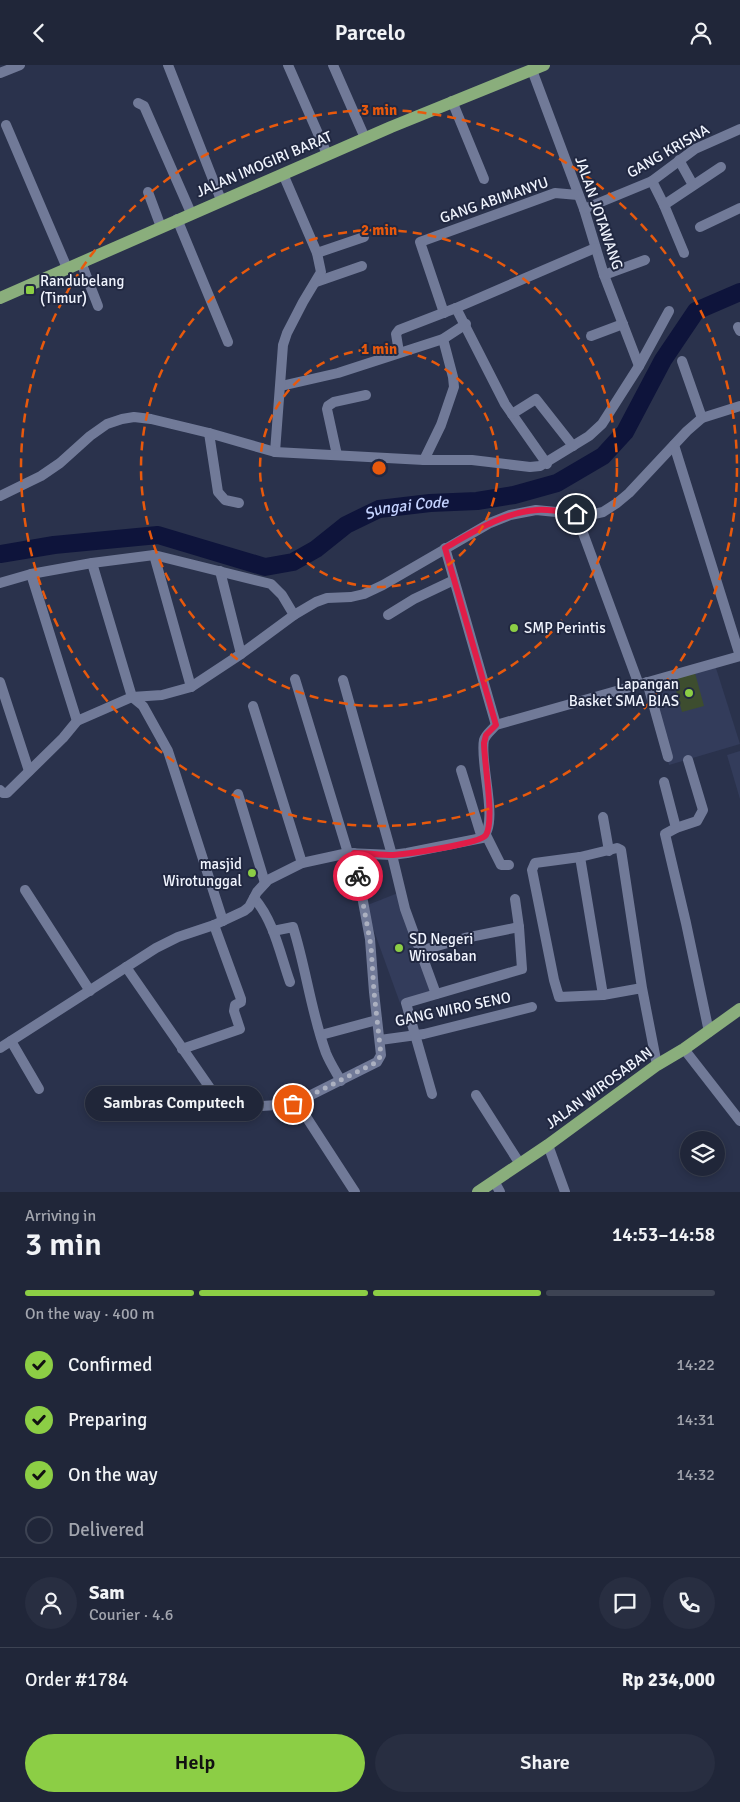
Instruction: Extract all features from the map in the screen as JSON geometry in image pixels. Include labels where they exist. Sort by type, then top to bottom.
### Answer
[{"type":"main road","name":"JALAN IMOGIRI BARAT","points":[[0,297],[327,154],[452,101],[538,68]]},
{"type":"main road","name":"JALAN WIROSABAN","points":[[478,1192],[497,1187],[520,1163],[548,1145],[657,1065],[684,1049],[740,1009]]},
{"type":"street","points":[[0,73],[20,65]]},
{"type":"street","points":[[168,65],[221,200]]},
{"type":"street","points":[[288,65],[327,154]]},
{"type":"street","points":[[333,65],[365,138]]},
{"type":"street","name":"JALAN JOTAWANG","points":[[538,68],[604,275],[639,366]]},
{"type":"street","points":[[452,101],[484,179]]},
{"type":"street","points":[[138,103],[144,107],[191,213]]},
{"type":"street","points":[[6,125],[67,268]]},
{"type":"street","name":"GANG KRISNA","points":[[584,209],[652,181],[695,149],[740,129]]},
{"type":"street","points":[[679,160],[694,185]]},
{"type":"street","points":[[664,205],[720,167]]},
{"type":"street","points":[[276,452],[282,351],[285,339],[303,302],[321,272],[316,253],[283,173]]},
{"type":"street","points":[[652,181],[684,253]]},
{"type":"street","points":[[148,192],[161,227]]},
{"type":"street","name":"GANG ABIMANYU","points":[[444,313],[420,242],[555,193],[578,195]]},
{"type":"street","points":[[700,227],[740,208]]},
{"type":"street","points":[[178,219],[228,343]]},
{"type":"street","points":[[316,253],[364,237]]},
{"type":"street","points":[[399,353],[396,335],[398,331],[595,248]]},
{"type":"street","points":[[604,275],[645,260]]},
{"type":"street","points":[[81,262],[98,306]]},
{"type":"street","points":[[316,282],[362,266]]},
{"type":"street","points":[[456,308],[466,324],[496,387],[512,414],[547,464]]},
{"type":"street","points":[[0,496],[60,463],[90,436],[113,421],[134,417],[151,419],[209,433],[276,452],[424,460],[472,460],[540,467],[594,433],[602,425],[639,366],[669,311]]},
{"type":"street","points":[[281,386],[338,373],[443,339],[466,324]]},
{"type":"street","points":[[591,336],[623,324]]},
{"type":"street","points":[[424,460],[454,387],[454,377],[443,339]]},
{"type":"street","points":[[682,361],[702,418]]},
{"type":"street","points":[[337,455],[327,409],[328,406],[334,402],[366,395]]},
{"type":"street","points":[[512,414],[536,399],[573,446]]},
{"type":"street","points":[[4,791],[29,771],[63,738],[77,721],[132,697],[162,695],[190,687],[241,654],[294,615],[324,598],[351,597],[364,594],[490,523],[518,513],[543,509],[576,514],[599,513],[617,503],[629,493],[702,418],[740,406]]},
{"type":"street","points":[[209,433],[218,492],[225,500],[239,503]]},
{"type":"street","points":[[484,836],[489,821],[489,806],[484,743],[486,735],[496,725],[740,656],[674,445]]},
{"type":"street","points":[[576,514],[643,684],[668,757]]},
{"type":"street","points":[[445,548],[496,725]]},
{"type":"street","points":[[0,583],[31,574],[92,563],[154,555],[273,585],[282,595],[294,615]]},
{"type":"street","points":[[154,555],[190,687]]},
{"type":"street","points":[[92,563],[132,697],[143,706],[168,751],[241,999],[241,1002],[235,1005],[234,1008],[240,1029],[182,1049]]},
{"type":"street","points":[[220,571],[241,654]]},
{"type":"street","points":[[31,574],[77,721]]},
{"type":"street","points":[[388,615],[414,599],[454,580]]},
{"type":"street","points":[[126,967],[182,1049],[226,1107],[293,1104],[379,1060],[381,1055],[380,1040],[370,939],[351,853],[295,679]]},
{"type":"street","points":[[343,680],[392,855],[405,909],[436,994]]},
{"type":"street","points":[[0,682],[29,771]]},
{"type":"street","points":[[253,706],[302,863]]},
{"type":"street","points":[[688,760],[703,810],[697,821],[665,833],[665,836],[709,1032]]},
{"type":"street","points":[[460,770],[484,836],[501,865],[509,865]]},
{"type":"street","points":[[664,782],[676,828]]},
{"type":"street","points":[[238,794],[265,883]]},
{"type":"street","points":[[603,817],[609,851]]},
{"type":"street","points":[[0,1048],[126,967],[173,940],[246,910],[265,883],[274,876],[302,863],[351,853],[392,855],[434,849],[484,836]]},
{"type":"street","points":[[642,988],[603,995],[561,998],[558,996],[532,870],[536,862],[580,857],[617,848],[621,851],[642,988],[657,1065]]},
{"type":"street","points":[[580,857],[603,995]]},
{"type":"street","points":[[25,890],[90,991]]},
{"type":"street","points":[[254,898],[265,913],[273,931],[290,982]]},
{"type":"street","points":[[432,1094],[406,1003],[522,969],[515,899]]},
{"type":"street","points":[[273,931],[292,927],[302,958],[320,1035],[328,1057],[341,1081]]},
{"type":"street","points":[[420,949],[423,950],[465,938],[519,927]]},
{"type":"street","name":"GANG WIRO SENO","points":[[380,1040],[472,1023],[532,1007]]},
{"type":"street","points":[[320,1035],[377,1020]]},
{"type":"street","points":[[11,1041],[39,1089]]},
{"type":"street","points":[[684,1049],[740,1121]]},
{"type":"street","points":[[476,1095],[520,1163]]},
{"type":"street","points":[[293,1104],[305,1115],[355,1192]]},
{"type":"street","points":[[548,1145],[565,1192]]},
{"type":"shaded area","points":[[715,665],[740,744],[669,765],[650,685]]},
{"type":"shaded area","points":[[740,751],[740,799],[727,755]]},
{"type":"shaded area","name":"SD Negeri Wirosaban","points":[[398,893],[434,991],[400,1003],[365,906]]},
{"type":"green space","name":"Lapangan Basket SMA BIAS","points":[[695,673],[704,706],[682,712],[673,679]]},
{"type":"waterway","name":"Sungai Code","points":[[0,554],[54,545],[158,535],[265,567],[293,562],[316,549],[346,525],[379,509],[430,503],[477,501],[514,495],[557,483],[603,456],[625,432],[663,360],[696,311],[740,292]]},
{"type":"way so far","points":[[293,1104],[341,1081],[380,1059],[380,1040],[371,946],[358,876]]},
{"type":"place","name":"Randubelang (Timur)","points":[[30,290]]},
{"type":"place","name":"SMP Perintis","points":[[514,628]]},
{"type":"place","name":"Lapangan Basket SMA BIAS","points":[[689,693]]},
{"type":"place","name":"masjid Wirotunggal","points":[[252,873]]},
{"type":"place","name":"SD Negeri Wirosaban","points":[[399,948]]},
{"type":"place","name":"Sambras Computech","points":[[293,1104]]},
{"type":"route","points":[[358,876],[354,853],[392,855],[476,841],[486,835],[489,821],[489,806],[484,740],[486,735],[496,725],[445,548],[490,523],[510,515],[543,509],[576,514]]}]
